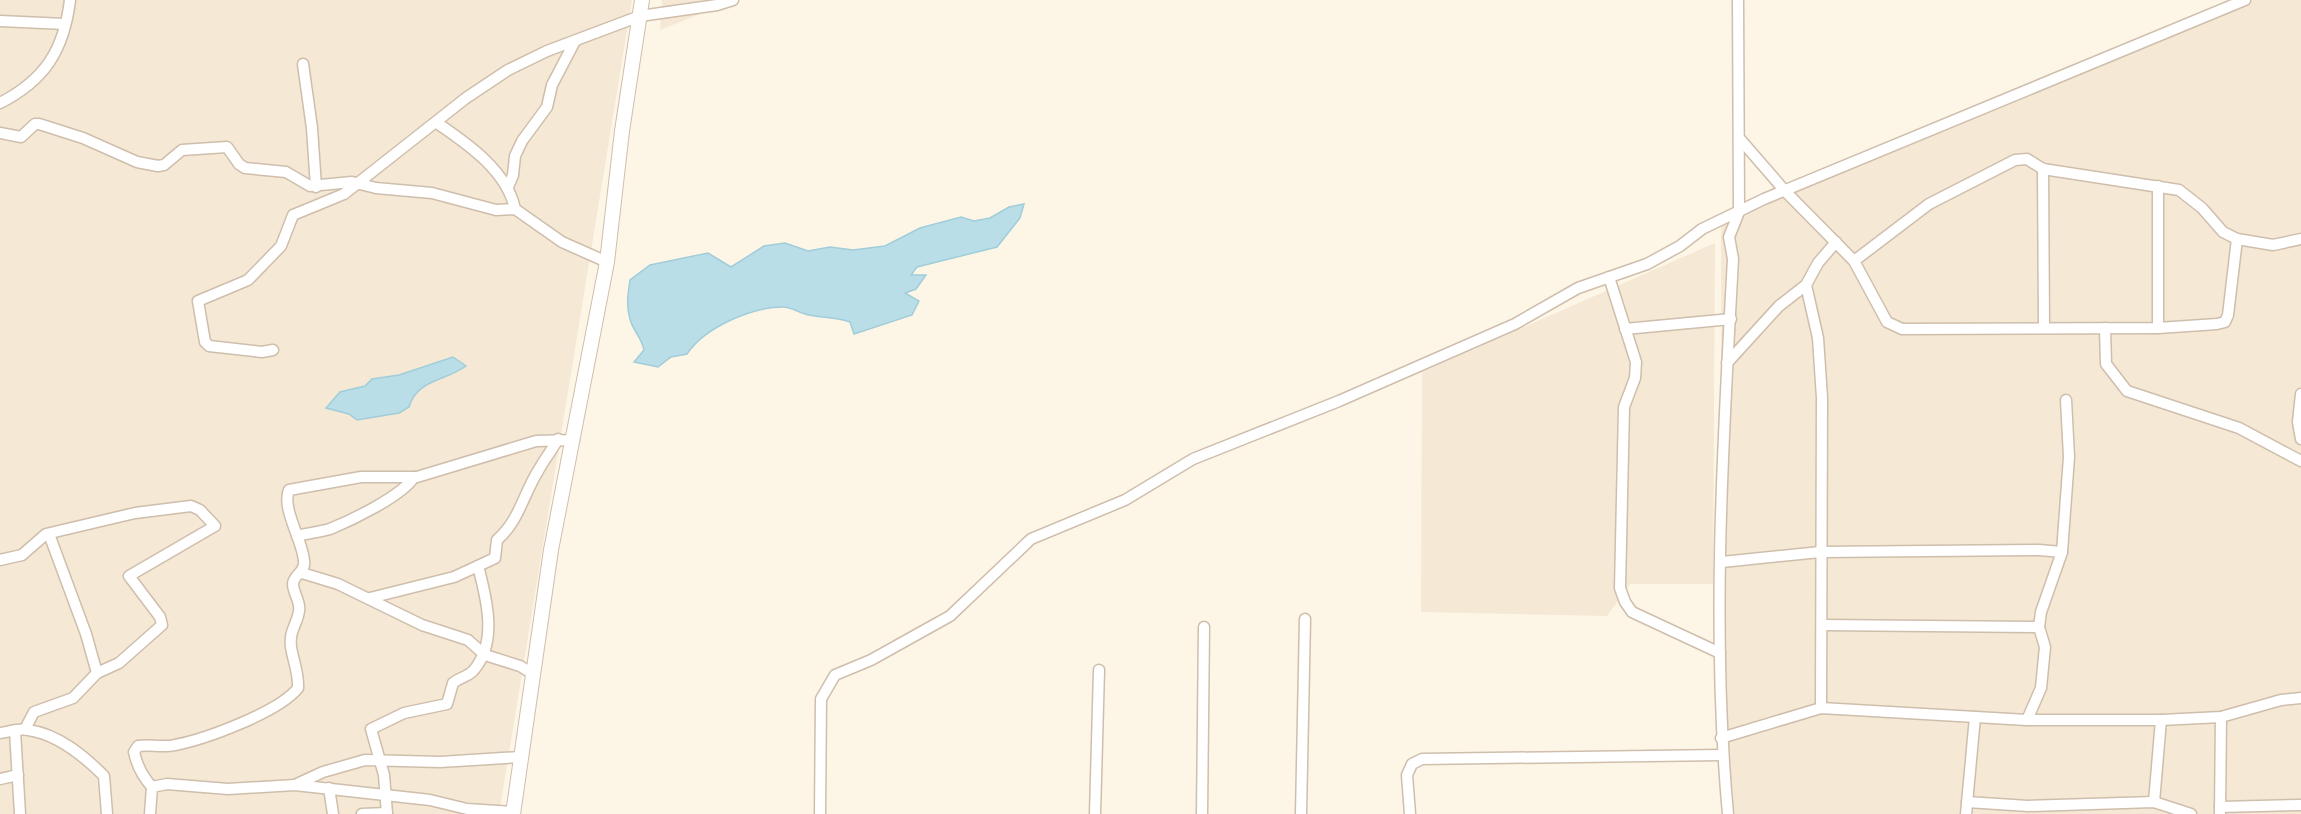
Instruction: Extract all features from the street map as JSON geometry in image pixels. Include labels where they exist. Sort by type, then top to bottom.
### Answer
[{"type":"street","points":[[0,103],[34,80],[51,62],[70,0]]},
{"type":"street","points":[[152,786],[167,784],[228,789],[295,785],[387,795],[472,812],[513,813],[551,550],[607,262],[622,130],[642,0]]},
{"type":"street","points":[[273,350],[262,352],[208,346],[205,342],[198,301],[248,280],[281,246],[293,216],[338,197],[466,98],[508,70],[575,40],[640,16],[717,5],[733,0]]},
{"type":"street","points":[[1728,814],[1721,738],[1720,652],[1727,363],[1733,259],[1729,237],[1739,212],[1738,0]]},
{"type":"street","points":[[820,814],[821,699],[835,675],[889,651],[950,616],[1032,539],[1125,500],[1193,459],[1339,401],[1389,377],[1455,351],[1515,324],[1578,288],[1647,264],[1680,246],[1702,229],[1785,191],[2245,0]]},
{"type":"street","points":[[0,21],[64,24]]},
{"type":"street","points":[[508,187],[513,175],[515,156],[522,141],[547,107],[552,85],[575,40]]},
{"type":"street","points":[[303,64],[312,129],[316,187]]},
{"type":"street","points":[[436,123],[470,146],[508,187],[515,210]]},
{"type":"street","points":[[0,133],[21,137],[35,124],[39,124],[83,138],[137,162],[158,166],[164,165],[182,150],[223,146],[229,148],[236,160],[245,168],[286,172],[305,184],[316,187],[346,182],[432,193],[496,210],[515,210],[562,242],[607,262]]},
{"type":"street","points":[[1740,139],[1785,191],[1854,261],[1887,322],[1902,329],[2158,328],[2190,327],[2225,322],[2228,315],[2237,239]]},
{"type":"street","points":[[1854,261],[1929,204],[2015,160],[2027,159],[2043,169],[2179,190],[2202,208],[2223,232],[2237,239],[2273,245],[2301,239]]},
{"type":"street","points":[[2043,169],[2044,328]]},
{"type":"street","points":[[2158,186],[2158,328]]},
{"type":"street","points":[[1727,363],[1779,306],[1806,285],[1818,263],[1836,242]]},
{"type":"street","points":[[1609,277],[1636,362],[1635,378],[1624,407],[1620,588],[1632,612],[1720,652]]},
{"type":"street","points":[[1806,285],[1818,338],[1822,398],[1821,708]]},
{"type":"street","points":[[1625,329],[1731,319]]},
{"type":"street","points":[[2105,328],[2106,364],[2127,391],[2238,428],[2301,461]]},
{"type":"street","points":[[2301,394],[2298,422],[2301,439]]},
{"type":"street","points":[[2027,720],[2041,688],[2045,647],[2038,627],[2041,612],[2048,598],[2062,552],[2069,458],[2066,400]]},
{"type":"street","points":[[370,598],[454,577],[495,558],[497,540],[507,532],[538,470],[546,462],[558,439]]},
{"type":"street","points":[[150,814],[152,786],[144,778],[136,762],[134,752],[138,746],[176,745],[220,731],[266,710],[298,687],[291,647],[291,629],[299,612],[293,585],[294,579],[302,573],[305,561],[286,495],[289,490],[361,477],[414,477],[536,441],[574,440]]},
{"type":"street","points":[[297,536],[329,529],[345,522],[402,491],[414,477]]},
{"type":"street","points":[[0,560],[22,555],[49,534],[135,513],[191,506],[200,510],[214,526],[130,575],[129,579],[160,617],[162,625],[119,663],[97,673],[73,698],[34,712],[20,730],[18,775],[20,814]]},
{"type":"street","points":[[49,534],[86,634],[97,673]]},
{"type":"street","points":[[1722,562],[1820,552],[2039,550],[2062,552]]},
{"type":"street","points":[[362,814],[387,813],[384,775],[371,733],[373,727],[404,713],[447,704],[453,683],[467,677],[485,655],[489,620],[478,566]]},
{"type":"street","points":[[302,573],[370,598],[422,625],[468,640],[485,655],[520,666],[533,674]]},
{"type":"street","points":[[1301,814],[1305,619]]},
{"type":"street","points":[[1822,625],[2038,627]]},
{"type":"street","points":[[1202,814],[1204,627]]},
{"type":"street","points":[[1095,814],[1099,670]]},
{"type":"street","points":[[1721,738],[1821,708],[2027,720],[2161,720],[2220,717],[2281,700],[2301,698]]},
{"type":"street","points":[[1966,814],[1975,717]]},
{"type":"street","points":[[2220,717],[2220,810],[2301,805]]},
{"type":"street","points":[[2154,802],[2161,720]]},
{"type":"street","points":[[0,733],[20,730],[79,751],[88,764],[102,773],[105,779],[107,814]]},
{"type":"street","points":[[1410,814],[1407,775],[1412,764],[1422,759],[1722,755]]},
{"type":"street","points":[[295,785],[357,761],[440,762],[520,757]]},
{"type":"street","points":[[0,779],[18,775]]},
{"type":"street","points":[[329,788],[333,814]]},
{"type":"street","points":[[1967,802],[2028,806],[2154,802],[2191,814]]},
{"type":"shaded area","points":[[0,0],[632,0],[499,814],[0,814]]},
{"type":"shaded area","points":[[662,0],[735,0],[660,30]]},
{"type":"shaded area","points":[[2237,0],[2301,0],[2301,814],[1722,814],[1721,221]]},
{"type":"shaded area","points":[[1715,243],[1713,584],[1630,584],[1607,616],[1421,612],[1422,372]]},
{"type":"water","points":[[1024,204],[1020,218],[997,247],[917,267],[911,275],[926,275],[916,289],[905,293],[919,301],[912,315],[854,334],[850,322],[845,320],[806,314],[786,307],[770,308],[729,321],[705,336],[687,354],[671,357],[658,367],[634,362],[644,350],[629,314],[630,280],[650,265],[708,253],[731,267],[764,246],[785,243],[808,251],[830,247],[853,250],[885,246],[920,228],[961,217],[974,221],[990,218],[1009,207]]},
{"type":"water","points":[[453,357],[466,366],[425,386],[418,391],[409,407],[399,413],[357,420],[349,414],[326,408],[340,392],[365,386],[372,379],[399,375]]}]
